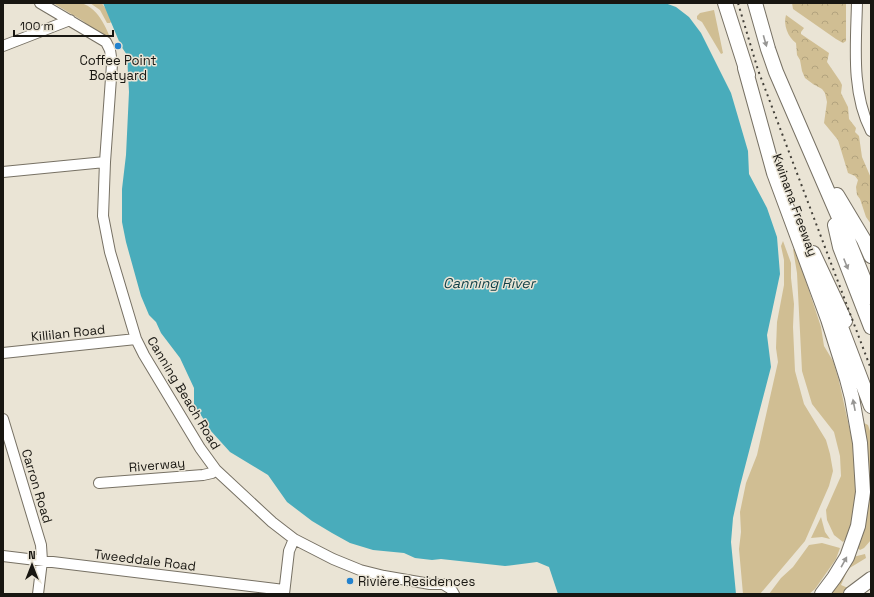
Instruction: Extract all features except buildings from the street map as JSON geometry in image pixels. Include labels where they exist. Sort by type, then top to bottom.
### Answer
[{"type":"highway","name":"Kwinana Freeway","points":[[725,3],[745,68],[871,406]]},
{"type":"highway","points":[[755,3],[776,72],[871,297]]},
{"type":"highway","points":[[745,68],[774,173],[828,319],[847,379],[860,443],[863,492],[858,526],[847,557],[822,594]]},
{"type":"highway","points":[[807,145],[864,240],[871,256]]},
{"type":"highway","points":[[830,199],[840,247],[871,327]]},
{"type":"highway","points":[[813,253],[854,340],[871,384]]},
{"type":"highway","points":[[851,594],[871,579]]},
{"type":"highway","points":[[867,594],[871,591]]},
{"type":"street","name":"Canning Beach Road","points":[[40,3],[106,42],[112,56],[105,162],[103,216],[105,230],[110,252],[136,339],[144,355],[200,448],[216,470],[272,522],[294,539],[333,559],[360,570],[430,584],[443,584],[451,589],[454,594]]},
{"type":"street","points":[[857,3],[856,71],[858,87],[864,94],[871,131]]},
{"type":"street","points":[[3,46],[70,20]]},
{"type":"street","points":[[3,172],[105,162]]},
{"type":"street","name":"Killilan Road","points":[[3,352],[136,339]]},
{"type":"street","name":"Carron Road","points":[[3,420],[42,545],[42,561],[38,594]]},
{"type":"street","name":"Riverway","points":[[99,483],[203,475],[212,473],[216,470]]},
{"type":"street","points":[[284,592],[289,551],[294,539]]},
{"type":"street","name":"Tweeddale Road","points":[[3,556],[284,592]]},
{"type":"street","name":"Canning Beach Road","points":[[430,584],[447,594]]},
{"type":"green space","points":[[78,2],[88,6],[102,21],[114,48],[83,21],[53,3]]},
{"type":"green space","points":[[90,3],[102,3],[114,19],[110,23],[107,23],[100,10]]},
{"type":"green space","points":[[792,3],[846,3],[846,41],[843,43],[836,39],[793,9]]},
{"type":"green space","points":[[714,10],[723,53],[721,54],[702,22],[697,19],[697,16],[700,13]]},
{"type":"green space","points":[[786,15],[804,28],[801,34],[829,53],[827,62],[842,85],[841,93],[848,107],[849,119],[856,128],[855,132],[859,136],[862,157],[871,178],[871,224],[866,217],[860,199],[857,195],[856,187],[858,180],[855,176],[848,173],[838,140],[824,123],[827,102],[825,93],[822,89],[805,78],[797,55],[796,43],[791,38],[787,30],[785,23]]},
{"type":"green space","points":[[783,241],[791,263],[794,304],[793,327],[795,371],[804,404],[826,440],[833,471],[829,486],[805,541],[760,594],[743,594],[739,549],[741,532],[740,512],[746,483],[757,455],[778,362],[776,348],[777,322],[784,285],[784,260],[781,246]]},
{"type":"green space","points":[[793,249],[796,251],[821,327],[824,346],[833,361],[852,440],[858,482],[855,517],[849,535],[843,542],[834,535],[827,520],[826,510],[841,476],[840,456],[834,432],[812,404],[802,371],[797,273]]},
{"type":"green space","points":[[862,422],[868,425],[871,434],[871,540],[864,548],[860,550],[856,547]]},
{"type":"green space","points":[[821,517],[825,532],[830,539],[822,537],[811,538]]},
{"type":"green space","points":[[822,543],[840,548],[836,559],[815,589],[809,594],[769,594],[781,578],[793,567],[809,545]]},
{"type":"green space","points":[[865,554],[866,558],[848,569],[841,585],[848,588],[859,585],[845,594],[827,594],[853,557]]},
{"type":"water","name":"Canning River","points":[[103,3],[665,3],[676,7],[689,17],[701,33],[731,93],[748,151],[749,174],[767,208],[777,237],[780,274],[767,335],[771,367],[733,518],[731,542],[736,594],[558,594],[549,567],[537,562],[505,566],[441,559],[432,560],[415,558],[404,553],[373,550],[350,543],[312,521],[287,502],[268,475],[230,452],[211,431],[194,404],[194,388],[180,358],[161,333],[156,322],[149,315],[141,296],[122,222],[122,189],[126,155],[129,92],[127,55],[121,46]]},
{"type":"railway","points":[[738,3],[758,70],[871,369]]},
{"type":"place","name":"Coffee Point Boatyard","points":[[118,46]]},
{"type":"place","name":"Rivière Residences","points":[[350,581]]}]
